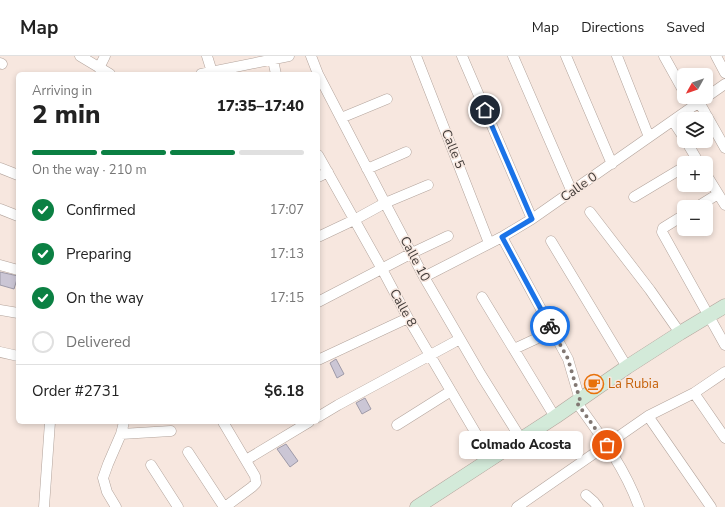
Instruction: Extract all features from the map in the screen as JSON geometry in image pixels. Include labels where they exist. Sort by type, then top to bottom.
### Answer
[{"type":"main road","points":[[417,507],[579,402],[627,367],[725,306]]},
{"type":"street","points":[[80,56],[106,72]]},
{"type":"street","points":[[99,68],[105,56]]},
{"type":"street","points":[[207,56],[212,72],[272,58],[289,56]]},
{"type":"street","name":"Calle 10","points":[[311,56],[317,72]]},
{"type":"street","name":"Calle 5","points":[[416,56],[489,243]]},
{"type":"street","points":[[462,56],[532,219]]},
{"type":"street","points":[[513,56],[572,192]]},
{"type":"street","points":[[566,56],[612,164]]},
{"type":"street","points":[[618,56],[649,137]]},
{"type":"street","points":[[664,56],[677,79]]},
{"type":"street","points":[[716,56],[725,73]]},
{"type":"street","points":[[272,58],[276,72]]},
{"type":"street","name":"Calle 10","points":[[320,78],[424,276],[481,375],[521,439]]},
{"type":"street","name":"Calle 0","points":[[424,276],[502,237],[532,219],[725,84]]},
{"type":"street","points":[[341,118],[387,99]]},
{"type":"street","points":[[696,105],[725,148]]},
{"type":"street","points":[[674,121],[677,126]]},
{"type":"street","points":[[367,169],[406,152]]},
{"type":"street","name":"Calle 8","points":[[320,158],[382,268],[408,318],[491,459]]},
{"type":"street","points":[[0,168],[16,174]]},
{"type":"street","points":[[634,197],[677,171]]},
{"type":"street","points":[[320,176],[328,172]]},
{"type":"street","points":[[320,237],[385,203],[428,184]]},
{"type":"street","points":[[713,186],[725,205]]},
{"type":"street","points":[[708,200],[718,194]]},
{"type":"street","points":[[0,209],[16,215]]},
{"type":"street","points":[[590,212],[650,290],[680,333]]},
{"type":"street","points":[[677,219],[663,228],[662,232],[725,345]]},
{"type":"street","points":[[320,301],[382,268],[448,236]]},
{"type":"street","points":[[502,237],[568,359],[579,402],[619,464],[633,490],[639,507]]},
{"type":"street","points":[[551,242],[627,367]]},
{"type":"street","points":[[0,264],[16,269]]},
{"type":"street","points":[[482,297],[555,417]]},
{"type":"street","points":[[0,310],[16,312]]},
{"type":"street","points":[[320,359],[408,318]]},
{"type":"street","points":[[514,349],[553,331]]},
{"type":"street","points":[[320,416],[460,339]]},
{"type":"street","points":[[0,352],[16,356]]},
{"type":"street","points":[[517,507],[648,416],[694,393],[725,372]]},
{"type":"street","points":[[396,425],[451,391]]},
{"type":"street","points":[[694,393],[725,438]]},
{"type":"street","points":[[648,416],[711,507]]},
{"type":"street","points":[[44,507],[50,424]]},
{"type":"street","points":[[116,507],[106,492],[103,478],[121,434],[124,424]]},
{"type":"street","points":[[188,452],[224,507],[252,487],[256,483],[255,476],[224,424]]},
{"type":"street","points":[[246,460],[306,424]]},
{"type":"street","points":[[121,434],[171,431]]},
{"type":"street","points":[[151,465],[178,507]]},
{"type":"street","points":[[586,495],[598,507]]},
{"type":"building","points":[[0,272],[16,276],[14,289],[0,285]]},
{"type":"building","points":[[336,359],[344,374],[337,378],[330,363]]},
{"type":"building","points":[[365,398],[371,409],[362,414],[356,403]]},
{"type":"building","points":[[286,444],[298,461],[290,467],[277,449]]},
{"type":"way so far","points":[[550,326],[568,359],[580,400],[577,403],[607,445]]},
{"type":"place","name":"La Rubia","points":[[594,384]]},
{"type":"place","name":"Colmado Acosta","points":[[607,445]]},
{"type":"route","points":[[485,110],[532,219],[502,237],[550,326]]}]
